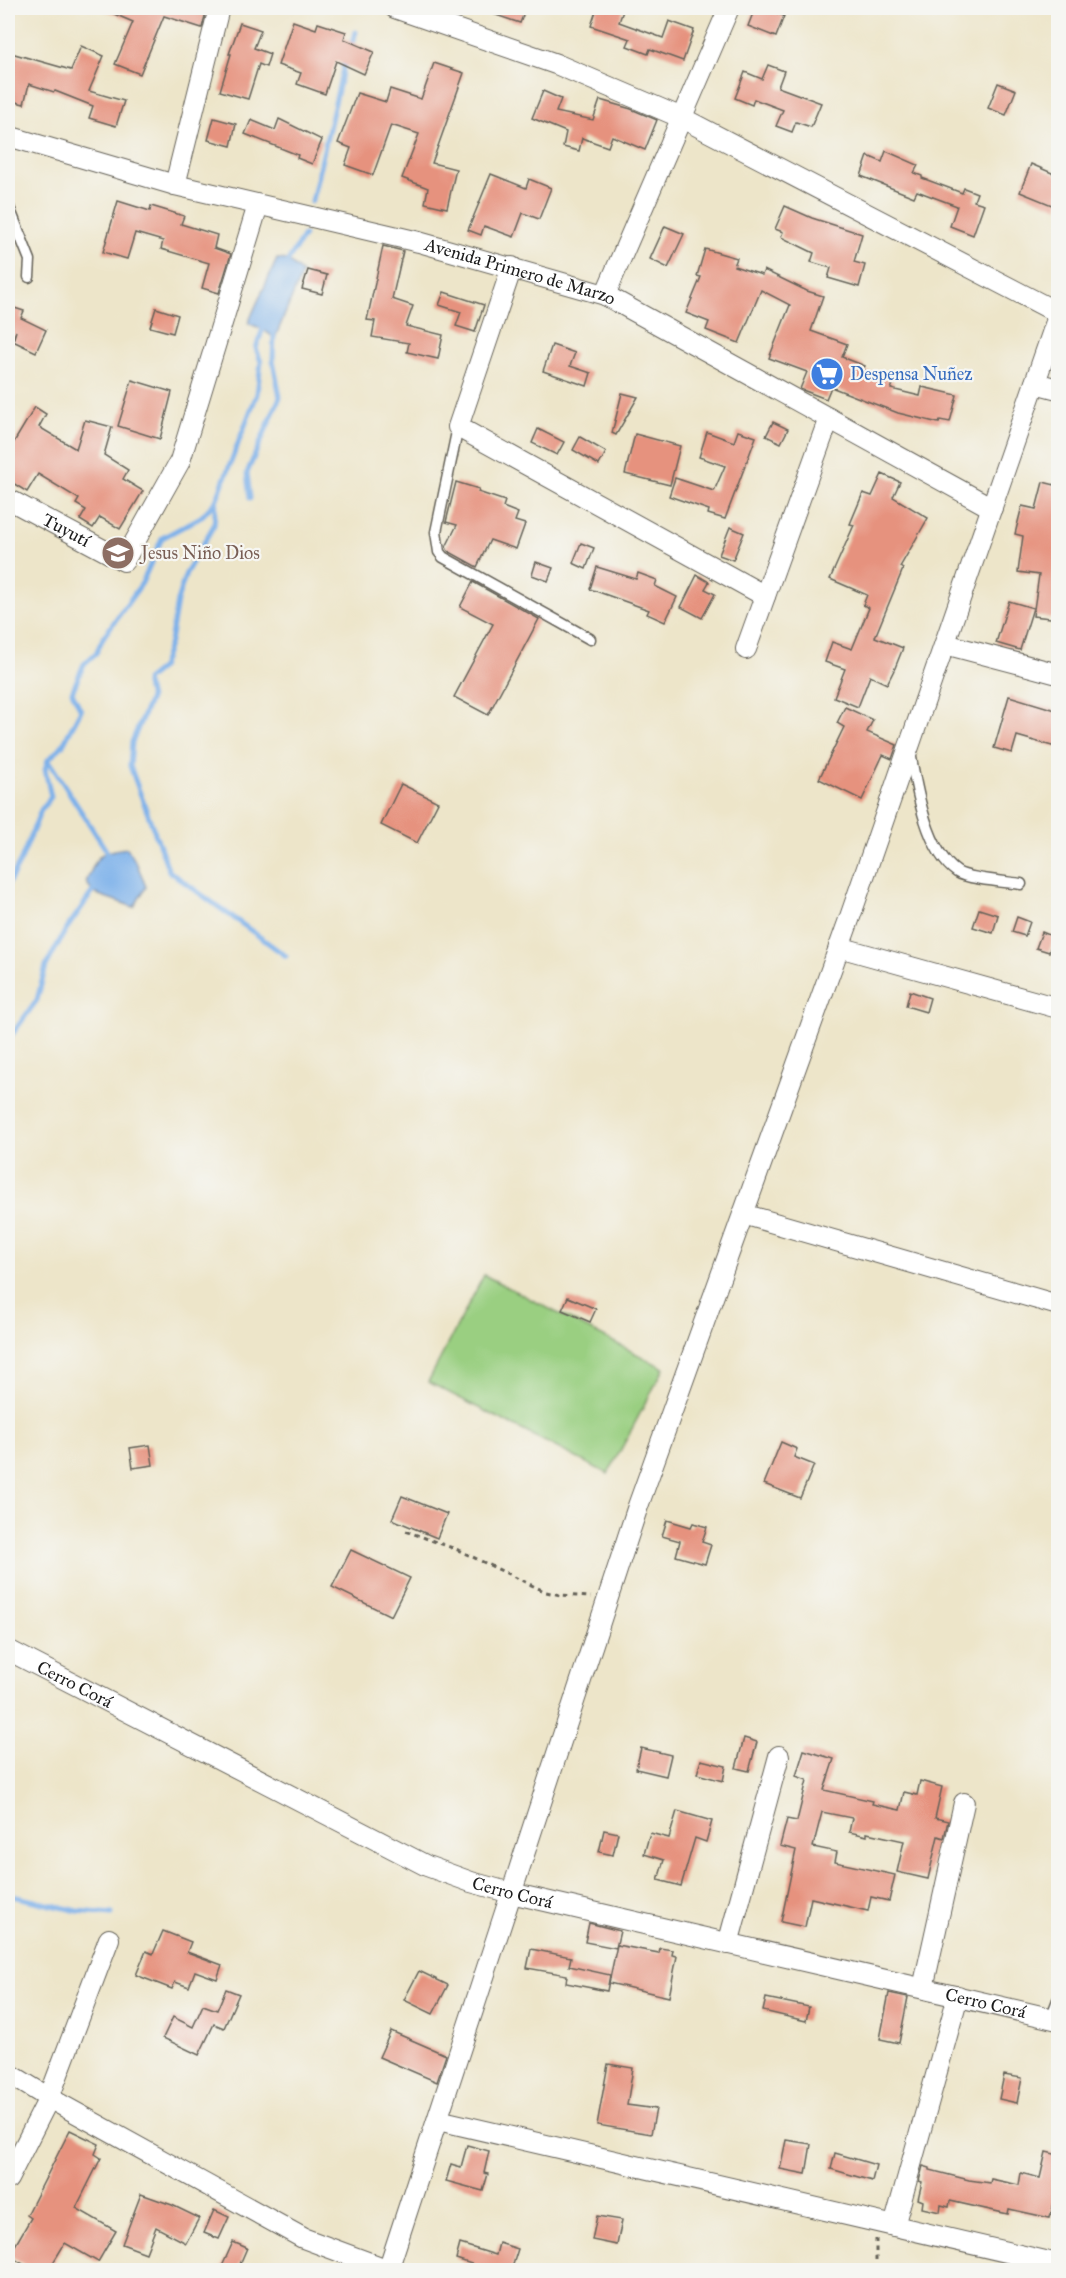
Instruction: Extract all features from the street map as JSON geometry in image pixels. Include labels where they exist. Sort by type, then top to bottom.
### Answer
[{"type":"street","points":[[175,185],[219,8]]},
{"type":"street","points":[[8,2073],[49,2098],[303,2238],[388,2270],[638,1506],[839,947],[1059,315],[682,117],[556,64],[395,8]]},
{"type":"street","points":[[605,295],[729,8]]},
{"type":"street","name":"Avenida Primero de Marzo","points":[[8,136],[175,185],[419,242],[605,295],[992,508]]},
{"type":"street","name":"Tuyutí","points":[[8,499],[124,561],[180,461],[258,205]]},
{"type":"street","points":[[512,267],[458,427],[765,596]]},
{"type":"street","points":[[1035,383],[1059,389]]},
{"type":"street","points":[[746,649],[829,418]]},
{"type":"street","points":[[945,644],[1059,674]]},
{"type":"street","points":[[839,947],[1059,1008]]},
{"type":"street","points":[[743,1214],[1059,1305]]},
{"type":"street","name":"Cerro Corá","points":[[8,1650],[427,1866],[471,1882],[958,1996],[1056,2012]]},
{"type":"street","points":[[728,1944],[778,1756]]},
{"type":"street","points":[[923,1988],[964,1803]]},
{"type":"street","points":[[8,2179],[49,2098],[109,1939]]},
{"type":"street","points":[[885,2224],[958,1996]]},
{"type":"street","points":[[438,2120],[1059,2264]]},
{"type":"lane","points":[[8,205],[30,260],[28,277]]},
{"type":"lane","points":[[458,427],[436,532],[439,552],[443,557],[590,639]]},
{"type":"lane","points":[[909,746],[920,808],[943,859],[958,873],[1021,884]]},
{"type":"path","points":[[406,1531],[458,1550],[546,1592],[608,1598]]},
{"type":"path","points":[[876,2271],[885,2224]]},
{"type":"green space","points":[[484,1275],[664,1368],[608,1474],[428,1382]]},
{"type":"water","points":[[277,259],[287,260],[302,273],[275,338],[248,323]]},
{"type":"water","points":[[127,848],[137,864],[146,887],[134,907],[93,893],[86,882],[100,856],[109,851]]},
{"type":"building","points":[[100,8],[207,8],[202,28],[164,16],[140,74],[115,64],[133,22]]},
{"type":"building","points":[[482,8],[526,8],[520,23],[481,10]]},
{"type":"building","points":[[597,8],[624,8],[619,22],[663,38],[669,21],[694,30],[683,61],[650,49],[648,54],[627,46],[630,39],[591,26]]},
{"type":"building","points":[[755,8],[763,8],[784,16],[776,37],[748,26]]},
{"type":"building","points":[[293,21],[316,29],[318,23],[346,32],[344,39],[374,52],[364,74],[336,61],[325,94],[297,84],[301,73],[278,65]]},
{"type":"building","points":[[240,23],[261,30],[254,48],[270,54],[266,67],[259,64],[248,99],[220,91],[231,54],[229,54]]},
{"type":"building","points":[[81,46],[104,56],[89,91],[124,101],[116,126],[89,118],[93,106],[55,91],[29,84],[24,104],[8,100],[8,64],[11,53],[71,70]]},
{"type":"building","points":[[434,63],[464,73],[432,163],[456,169],[447,208],[425,203],[428,188],[402,178],[419,134],[391,125],[373,175],[345,165],[351,148],[338,143],[357,93],[386,102],[390,89],[421,99]]},
{"type":"building","points":[[768,65],[784,71],[778,87],[821,103],[811,127],[796,122],[792,132],[776,126],[783,110],[754,99],[752,105],[735,98],[745,72],[762,79]]},
{"type":"building","points":[[998,83],[1016,90],[1006,115],[988,108]]},
{"type":"building","points":[[543,91],[561,99],[556,112],[593,120],[600,100],[657,120],[645,150],[612,136],[608,147],[582,138],[579,151],[563,147],[566,132],[532,118]]},
{"type":"building","points":[[214,118],[236,124],[231,146],[208,140]]},
{"type":"building","points":[[279,119],[322,140],[312,164],[297,158],[298,155],[245,134],[251,120],[275,130]]},
{"type":"building","points":[[886,151],[918,165],[914,173],[922,178],[962,193],[964,188],[977,193],[974,201],[984,204],[973,235],[950,226],[957,206],[917,191],[914,197],[861,176],[868,156],[882,162]]},
{"type":"building","points":[[1031,164],[1059,176],[1059,208],[1020,192]]},
{"type":"building","points":[[491,174],[526,188],[529,179],[551,188],[539,219],[523,213],[514,237],[484,226],[481,235],[468,230]]},
{"type":"building","points":[[118,201],[150,211],[151,206],[184,216],[181,224],[217,235],[214,248],[231,254],[219,293],[202,288],[209,263],[161,249],[163,241],[135,233],[127,259],[103,252]]},
{"type":"building","points":[[785,206],[812,218],[862,234],[854,262],[865,265],[859,287],[828,278],[831,268],[811,262],[814,253],[781,237],[783,232],[775,229]]},
{"type":"building","points":[[665,226],[684,234],[668,268],[650,259]]},
{"type":"building","points":[[383,246],[403,251],[392,299],[413,306],[406,326],[443,335],[438,359],[407,352],[409,343],[372,337],[375,321],[367,320]]},
{"type":"building","points":[[705,249],[737,258],[734,266],[762,275],[764,270],[807,291],[823,296],[811,331],[847,344],[842,357],[865,366],[863,370],[894,382],[891,389],[920,396],[922,387],[957,395],[950,422],[940,420],[939,423],[898,413],[831,387],[826,399],[800,389],[807,372],[769,358],[790,305],[761,290],[739,343],[706,330],[709,322],[686,313],[701,277],[697,276]]},
{"type":"building","points":[[308,270],[327,275],[322,294],[302,289]]},
{"type":"building","points":[[444,292],[484,305],[475,332],[456,326],[461,312],[439,305]]},
{"type":"building","points":[[8,306],[24,311],[21,318],[46,330],[36,352],[13,341],[16,331],[8,350]]},
{"type":"building","points":[[156,308],[178,315],[173,333],[150,327]]},
{"type":"building","points":[[552,345],[575,353],[570,366],[591,373],[587,386],[543,371]]},
{"type":"building","points":[[132,380],[172,392],[160,439],[118,426]]},
{"type":"building","points":[[622,393],[638,397],[616,435],[612,433]]},
{"type":"building","points":[[35,407],[46,414],[39,427],[76,449],[85,420],[112,427],[104,455],[128,470],[123,479],[143,491],[120,529],[100,517],[93,528],[80,520],[86,510],[76,504],[79,499],[38,474],[27,492],[8,480],[8,452]]},
{"type":"building","points":[[773,422],[788,429],[781,443],[766,436]]},
{"type":"building","points":[[538,429],[564,442],[557,455],[532,443]]},
{"type":"building","points":[[738,431],[756,437],[725,519],[708,514],[709,510],[669,496],[675,478],[714,491],[725,466],[699,457],[707,432],[734,442]]},
{"type":"building","points":[[635,434],[680,446],[670,485],[625,474]]},
{"type":"building","points":[[580,437],[606,452],[599,465],[573,450]]},
{"type":"building","points":[[882,474],[900,482],[893,497],[928,518],[900,567],[903,569],[875,637],[903,648],[887,684],[870,676],[858,707],[834,697],[845,669],[825,662],[832,642],[852,649],[869,608],[863,605],[867,595],[830,579],[854,525],[850,524],[863,493],[872,496]]},
{"type":"building","points":[[456,482],[505,501],[503,507],[518,513],[515,521],[525,524],[516,549],[490,540],[477,567],[448,551],[446,547],[457,525],[446,522]]},
{"type":"building","points":[[1043,482],[1059,486],[1059,619],[1033,616],[1039,575],[1018,572],[1023,536],[1015,534],[1022,506],[1036,509]]},
{"type":"building","points":[[730,527],[744,533],[733,560],[719,555]]},
{"type":"building","points":[[581,543],[594,548],[586,569],[573,563]]},
{"type":"building","points":[[536,562],[553,568],[548,581],[532,575]]},
{"type":"building","points":[[597,567],[636,579],[638,573],[657,580],[655,586],[677,597],[665,622],[647,614],[649,610],[590,589]]},
{"type":"building","points":[[697,575],[709,582],[705,589],[715,594],[702,618],[681,607]]},
{"type":"building","points":[[473,582],[539,619],[488,715],[454,697],[493,624],[460,607]]},
{"type":"building","points":[[1009,601],[1033,608],[1020,650],[996,643]]},
{"type":"building","points":[[1009,696],[1059,711],[1059,748],[1017,736],[1012,753],[994,748]]},
{"type":"building","points":[[845,707],[873,720],[867,732],[897,745],[892,759],[883,755],[862,800],[819,779],[844,727],[837,723]]},
{"type":"building","points":[[401,784],[438,802],[417,843],[381,825]]},
{"type":"building","points":[[979,909],[998,915],[993,933],[973,927]]},
{"type":"building","points":[[1017,917],[1030,922],[1025,936],[1012,932]]},
{"type":"building","points":[[1042,932],[1054,937],[1049,952],[1036,948]]},
{"type":"building","points":[[910,991],[930,998],[926,1012],[906,1006]]},
{"type":"building","points":[[568,1297],[596,1309],[590,1322],[562,1310]]},
{"type":"building","points":[[781,1442],[797,1449],[794,1457],[814,1465],[800,1498],[764,1484]]},
{"type":"building","points":[[150,1445],[153,1465],[133,1468],[130,1448]]},
{"type":"building","points":[[402,1496],[447,1514],[437,1538],[392,1519]]},
{"type":"building","points":[[667,1520],[691,1527],[693,1523],[707,1527],[702,1542],[711,1545],[705,1564],[676,1556],[680,1541],[662,1536]]},
{"type":"building","points":[[351,1550],[410,1578],[391,1616],[332,1587]]},
{"type":"building","points":[[744,1738],[757,1742],[749,1771],[736,1768]]},
{"type":"building","points":[[641,1748],[671,1755],[666,1776],[636,1769]]},
{"type":"building","points":[[804,1750],[834,1759],[824,1790],[873,1801],[872,1804],[900,1810],[904,1792],[917,1795],[920,1781],[942,1787],[935,1818],[948,1821],[944,1838],[938,1836],[928,1879],[897,1872],[904,1841],[867,1833],[867,1836],[849,1832],[852,1818],[822,1812],[813,1847],[837,1852],[835,1862],[895,1875],[889,1901],[871,1897],[868,1911],[811,1898],[805,1927],[781,1922],[796,1850],[780,1846],[787,1819],[797,1821],[807,1780],[796,1776]]},
{"type":"building","points":[[701,1760],[726,1766],[723,1781],[697,1774]]},
{"type":"building","points":[[677,1811],[712,1821],[706,1842],[695,1838],[681,1886],[658,1880],[664,1860],[644,1854],[650,1833],[669,1838]]},
{"type":"building","points":[[604,1830],[618,1833],[613,1855],[599,1852]]},
{"type":"building","points":[[589,1923],[620,1931],[616,1948],[585,1942]]},
{"type":"building","points":[[163,1931],[191,1942],[187,1952],[222,1965],[217,1979],[195,1971],[189,1987],[175,1982],[172,1989],[136,1975],[146,1951],[153,1954]]},
{"type":"building","points":[[617,1945],[659,1953],[660,1948],[673,1950],[672,1955],[677,1956],[669,1997],[609,1983]]},
{"type":"building","points":[[531,1949],[571,1957],[569,1966],[610,1975],[607,1991],[566,1983],[567,1975],[527,1968]]},
{"type":"building","points":[[419,1971],[448,1985],[433,2014],[404,2000]]},
{"type":"building","points":[[226,1989],[239,1994],[224,2028],[214,2024],[199,2055],[163,2038],[173,2017],[193,2027],[203,2005],[217,2010]]},
{"type":"building","points":[[889,1993],[908,1997],[899,2043],[880,2039]]},
{"type":"building","points":[[766,1998],[809,2007],[806,2021],[763,2011]]},
{"type":"building","points":[[391,2031],[446,2055],[437,2082],[379,2057]]},
{"type":"building","points":[[608,2064],[633,2068],[627,2105],[656,2109],[651,2134],[597,2125]]},
{"type":"building","points":[[1004,2075],[1022,2078],[1017,2103],[999,2099]]},
{"type":"building","points":[[70,2130],[99,2144],[95,2154],[101,2158],[76,2208],[116,2231],[98,2262],[65,2243],[48,2271],[35,2271],[9,2256],[31,2218],[27,2215]]},
{"type":"building","points":[[786,2140],[811,2144],[806,2174],[780,2169]]},
{"type":"building","points":[[467,2145],[489,2151],[484,2173],[488,2174],[483,2191],[446,2181],[451,2164],[461,2167]]},
{"type":"building","points":[[1046,2152],[1059,2155],[1059,2183],[1050,2218],[1009,2209],[1008,2214],[950,2201],[949,2207],[941,2205],[940,2212],[922,2208],[923,2201],[918,2199],[923,2166],[969,2180],[990,2183],[991,2179],[1019,2185],[1021,2173],[1040,2178]]},
{"type":"building","points":[[835,2153],[876,2165],[872,2181],[831,2169]]},
{"type":"building","points":[[141,2194],[199,2218],[186,2243],[156,2227],[146,2253],[122,2244]]},
{"type":"building","points":[[214,2210],[229,2217],[219,2239],[204,2233]]},
{"type":"building","points":[[597,2216],[622,2220],[617,2245],[592,2240]]},
{"type":"building","points":[[233,2242],[247,2248],[237,2271],[220,2271]]},
{"type":"building","points":[[499,2243],[518,2249],[511,2271],[493,2271],[456,2259],[460,2244],[496,2255]]},
{"type":"waterway","points":[[350,48],[356,32]]},
{"type":"waterway","points":[[312,201],[345,60]]},
{"type":"waterway","points":[[285,266],[304,235]]},
{"type":"waterway","points":[[265,323],[256,348],[261,362],[257,394],[216,501],[214,525],[186,573],[177,601],[170,642],[161,668],[146,680],[150,699],[132,742],[130,766],[169,871],[286,956]]},
{"type":"waterway","points":[[250,498],[247,473],[280,397],[273,361],[274,333]]},
{"type":"waterway","points":[[8,884],[21,860],[41,810],[51,797],[45,769],[48,760],[62,746],[81,710],[72,692],[84,664],[96,653],[104,636],[142,583],[162,538],[201,517],[216,501]]},
{"type":"waterway","points":[[48,760],[106,850],[106,856]]},
{"type":"waterway","points":[[8,1040],[37,1000],[46,966],[65,931],[96,887]]},
{"type":"waterway","points":[[8,1895],[78,1911],[112,1914]]},
{"type":"place","name":"Despensa Nuñez","points":[[827,374]]},
{"type":"place","name":"Jesus Niño Dios","points":[[118,553]]}]
